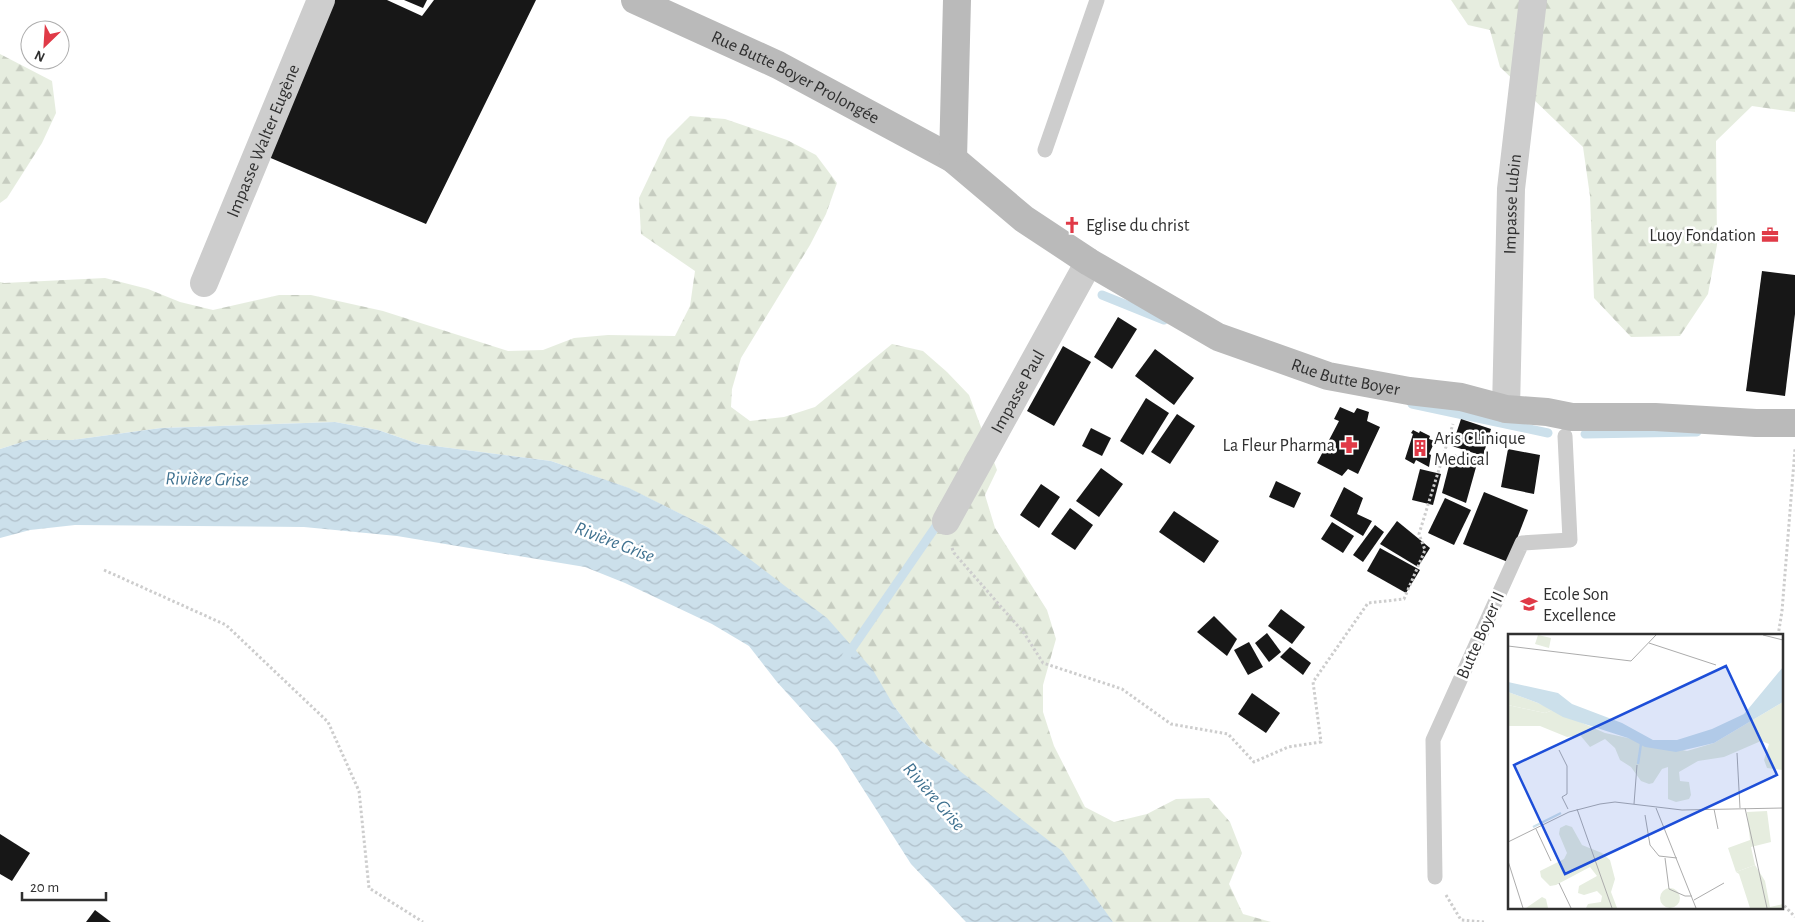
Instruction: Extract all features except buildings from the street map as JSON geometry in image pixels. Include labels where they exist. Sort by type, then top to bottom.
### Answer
[{"type":"street","name":"Impasse Walter Eugène","points":[[204,283],[321,0]]},
{"type":"street","name":"Rue Butte Boyer Prolongée","points":[[635,0],[778,65],[953,159]]},
{"type":"street","points":[[953,159],[957,0]]},
{"type":"street","name":"Impasse Lubin","points":[[1506,409],[1510,189],[1533,0]]},
{"type":"street","name":"Rue Butte Boyer","points":[[953,159],[1024,219],[1089,262],[1218,337],[1328,376],[1409,391],[1461,397],[1506,409],[1572,416],[1655,417],[1756,423],[1795,423]]},
{"type":"street","name":"Impasse Paul","points":[[946,521],[1089,262]]},
{"type":"lane","points":[[1045,150],[1097,0]]},
{"type":"lane","name":"Butte Boyer II","points":[[1435,877],[1433,740],[1522,543],[1570,540],[1565,436]]},
{"type":"path","points":[[946,521],[954,553],[1024,633],[1042,663],[1122,689],[1171,724],[1228,734],[1254,762],[1288,747],[1320,742],[1313,682],[1368,603],[1404,599],[1425,550],[1419,534],[1461,397]]},
{"type":"path","points":[[1778,634],[1782,611],[1795,449]]},
{"type":"path","points":[[104,570],[226,626],[328,722],[359,791],[369,888],[423,922]]},
{"type":"path","points":[[1435,877],[1461,920],[1484,922]]},
{"type":"path","points":[[1782,903],[1795,917]]},
{"type":"green space","points":[[1451,0],[1795,0],[1795,112],[1752,106],[1716,141],[1717,245],[1708,294],[1680,336],[1631,337],[1594,298],[1590,196],[1583,147],[1500,67],[1490,30],[1468,25]]},
{"type":"green space","points":[[0,54],[20,64],[20,70],[31,70],[52,81],[56,113],[42,143],[7,198],[0,203]]},
{"type":"green space","points":[[690,116],[725,119],[787,140],[816,155],[837,183],[826,214],[810,245],[741,358],[732,389],[731,407],[750,421],[784,417],[815,407],[892,344],[923,351],[947,372],[969,395],[997,470],[985,495],[995,528],[1047,610],[1056,639],[1043,685],[1043,712],[1054,746],[1085,807],[1114,822],[1147,814],[1176,799],[1209,798],[1230,822],[1242,853],[1229,884],[1243,914],[1271,922],[1113,922],[954,767],[919,739],[894,706],[709,528],[628,488],[551,461],[419,444],[378,430],[335,422],[161,428],[72,440],[29,440],[0,449],[0,282],[105,278],[148,289],[180,302],[213,310],[279,295],[311,295],[383,311],[508,351],[543,350],[574,338],[608,335],[675,336],[690,306],[695,271],[641,234],[639,198],[667,139]]},
{"type":"water","name":"Rivière Grise","points":[[335,422],[378,430],[419,444],[551,461],[629,488],[709,528],[827,618],[873,670],[894,706],[919,739],[1062,851],[1113,922],[966,922],[911,864],[837,748],[777,682],[749,646],[712,624],[625,583],[585,567],[397,536],[304,527],[75,525],[30,530],[0,538],[0,449],[29,440],[72,440],[161,428]]},
{"type":"waterway","points":[[1102,295],[1164,320]]},
{"type":"waterway","points":[[1412,404],[1548,433]]},
{"type":"waterway","points":[[1585,434],[1697,432]]},
{"type":"waterway","points":[[846,657],[941,519]]},
{"type":"place","name":"Eglise du christ","points":[[1072,225]]},
{"type":"place","name":"Luoy Fondation","points":[[1770,235]]},
{"type":"place","name":"La Fleur Pharma","points":[[1349,445]]},
{"type":"place","name":"Aris CLinique Medical","points":[[1420,448]]},
{"type":"place","name":"Ecole Son Excellence","points":[[1529,604]]}]
